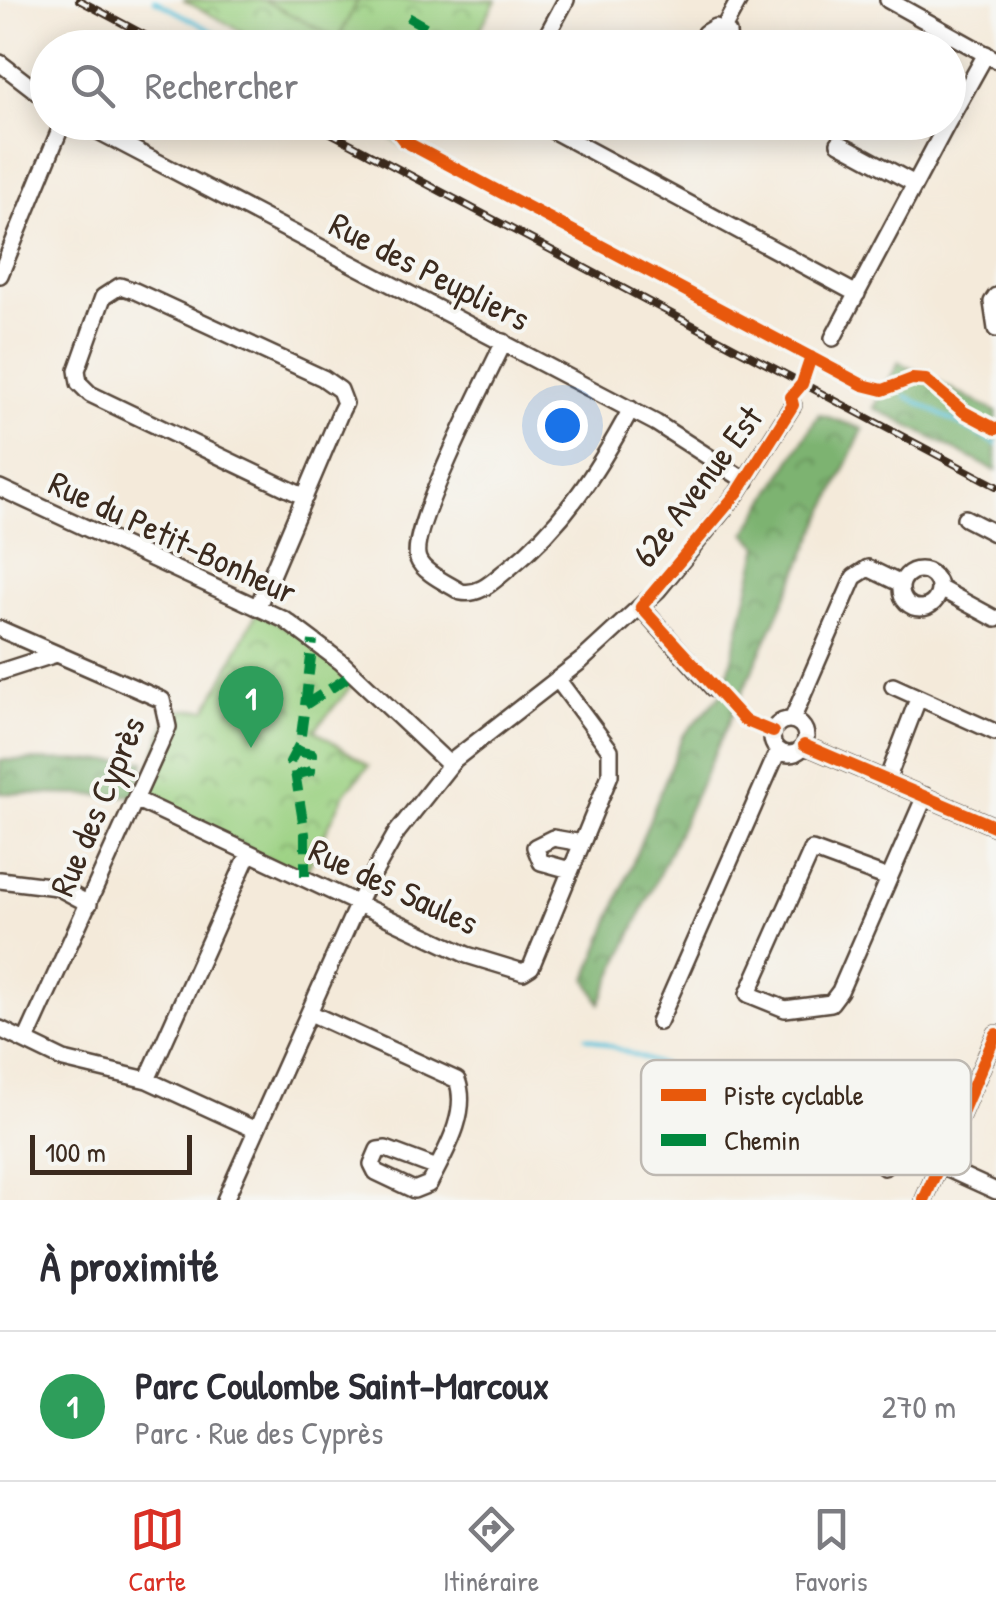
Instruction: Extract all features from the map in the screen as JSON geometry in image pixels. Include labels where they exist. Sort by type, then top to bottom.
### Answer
[{"type":"street","points":[[550,30],[566,0]]},
{"type":"street","points":[[708,30],[723,29],[739,0]]},
{"type":"street","points":[[888,0],[942,30]]},
{"type":"street","points":[[966,43],[991,57],[966,95]]},
{"type":"street","points":[[0,63],[30,86]]},
{"type":"street","points":[[0,275],[56,140]]},
{"type":"street","name":"Rue des Peupliers","points":[[115,140],[630,410],[746,482]]},
{"type":"street","points":[[570,140],[857,294]]},
{"type":"street","points":[[832,338],[938,140]]},
{"type":"street","points":[[839,143],[915,184]]},
{"type":"street","points":[[258,606],[305,496],[344,403],[340,390],[323,378],[135,291],[120,286],[104,297],[77,370],[79,383],[90,394],[305,496]]},
{"type":"street","points":[[996,296],[992,315],[996,329]]},
{"type":"street","points":[[504,342],[433,495],[418,537],[421,565],[461,592],[482,588],[540,543],[579,499],[630,410]]},
{"type":"street","name":"62e Avenue Est","points":[[225,1200],[358,904],[392,839],[450,765],[558,680],[641,607],[746,482],[793,405]]},
{"type":"street","name":"Rue du Petit-Bonheur","points":[[0,488],[258,606],[341,662],[450,765]]},
{"type":"street","points":[[964,518],[996,534]]},
{"type":"street","points":[[792,720],[854,576],[868,568],[902,584]]},
{"type":"street","points":[[923,570],[936,579],[939,588],[935,600],[918,608],[904,600],[902,584],[908,574],[923,570]]},
{"type":"street","points":[[939,588],[996,619]]},
{"type":"street","points":[[641,607],[714,689]]},
{"type":"street","name":"Rue des Cyprès","points":[[0,630],[162,700],[168,727],[26,1040]]},
{"type":"street","points":[[0,672],[56,654]]},
{"type":"street","name":"Rue des Saules","points":[[138,800],[498,968],[522,972],[532,967],[610,775],[612,756],[558,680]]},
{"type":"street","points":[[893,686],[995,732]]},
{"type":"street","points":[[886,780],[918,699]]},
{"type":"street","points":[[659,1022],[778,751],[773,731],[778,724],[792,720],[804,728],[804,745],[794,754],[778,751]]},
{"type":"street","points":[[804,745],[996,827]]},
{"type":"street","points":[[888,878],[812,850],[748,994],[785,1009],[832,1003],[925,796]]},
{"type":"street","points":[[570,870],[541,862],[535,847],[554,838],[582,842]]},
{"type":"street","points":[[148,1080],[249,853]]},
{"type":"street","points":[[0,880],[57,888],[89,904]]},
{"type":"street","points":[[310,1013],[457,1080],[463,1104],[437,1168]]},
{"type":"street","points":[[0,1029],[64,1060],[148,1080],[256,1130]]},
{"type":"street","points":[[971,1091],[996,1034]]},
{"type":"street","points":[[924,1200],[935,1175]]},
{"type":"street","points":[[962,1175],[996,1190]]},
{"type":"green space","points":[[183,0],[496,0],[480,30],[239,30]]},
{"type":"green space","points":[[263,0],[358,0],[343,30],[321,30]]},
{"type":"green space","points":[[395,140],[422,140],[415,152]]},
{"type":"green space","points":[[899,362],[996,412],[996,471],[874,408]]},
{"type":"green space","points":[[819,414],[863,429],[600,1003],[587,979],[682,737],[724,691],[759,546],[746,533]]},
{"type":"green space","points":[[257,612],[310,640],[357,679],[315,730],[369,766],[345,793],[304,876],[139,799],[170,711],[207,709]]},
{"type":"green space","points":[[0,760],[145,761],[135,796],[0,793]]},
{"type":"waterway","points":[[154,0],[210,30]]},
{"type":"waterway","points":[[906,396],[996,444]]},
{"type":"waterway","points":[[586,1037],[648,1060]]},
{"type":"railway","points":[[79,0],[135,30]]},
{"type":"railway","points":[[344,140],[996,486]]},
{"type":"marked path","points":[[408,17],[427,28]]},
{"type":"marked path","points":[[305,705],[313,641]]},
{"type":"marked path","points":[[296,751],[312,754],[311,771],[299,774],[290,762],[300,743],[305,705],[353,674]]},
{"type":"marked path","points":[[295,772],[305,834],[305,876]]},
{"type":"cycle path","points":[[403,140],[863,385],[883,390],[912,379],[926,380],[964,412],[996,429]]},
{"type":"cycle path","points":[[773,732],[744,720],[641,607],[738,492],[793,405],[791,397],[802,384],[811,357]]},
{"type":"cycle path","points":[[804,745],[996,827]]},
{"type":"cycle path","points":[[971,1092],[996,1034]]},
{"type":"cycle path","points":[[924,1200],[935,1175]]},
{"type":"place","name":"Parc Coulombe Saint-Marcoux","points":[[251,748]]}]
